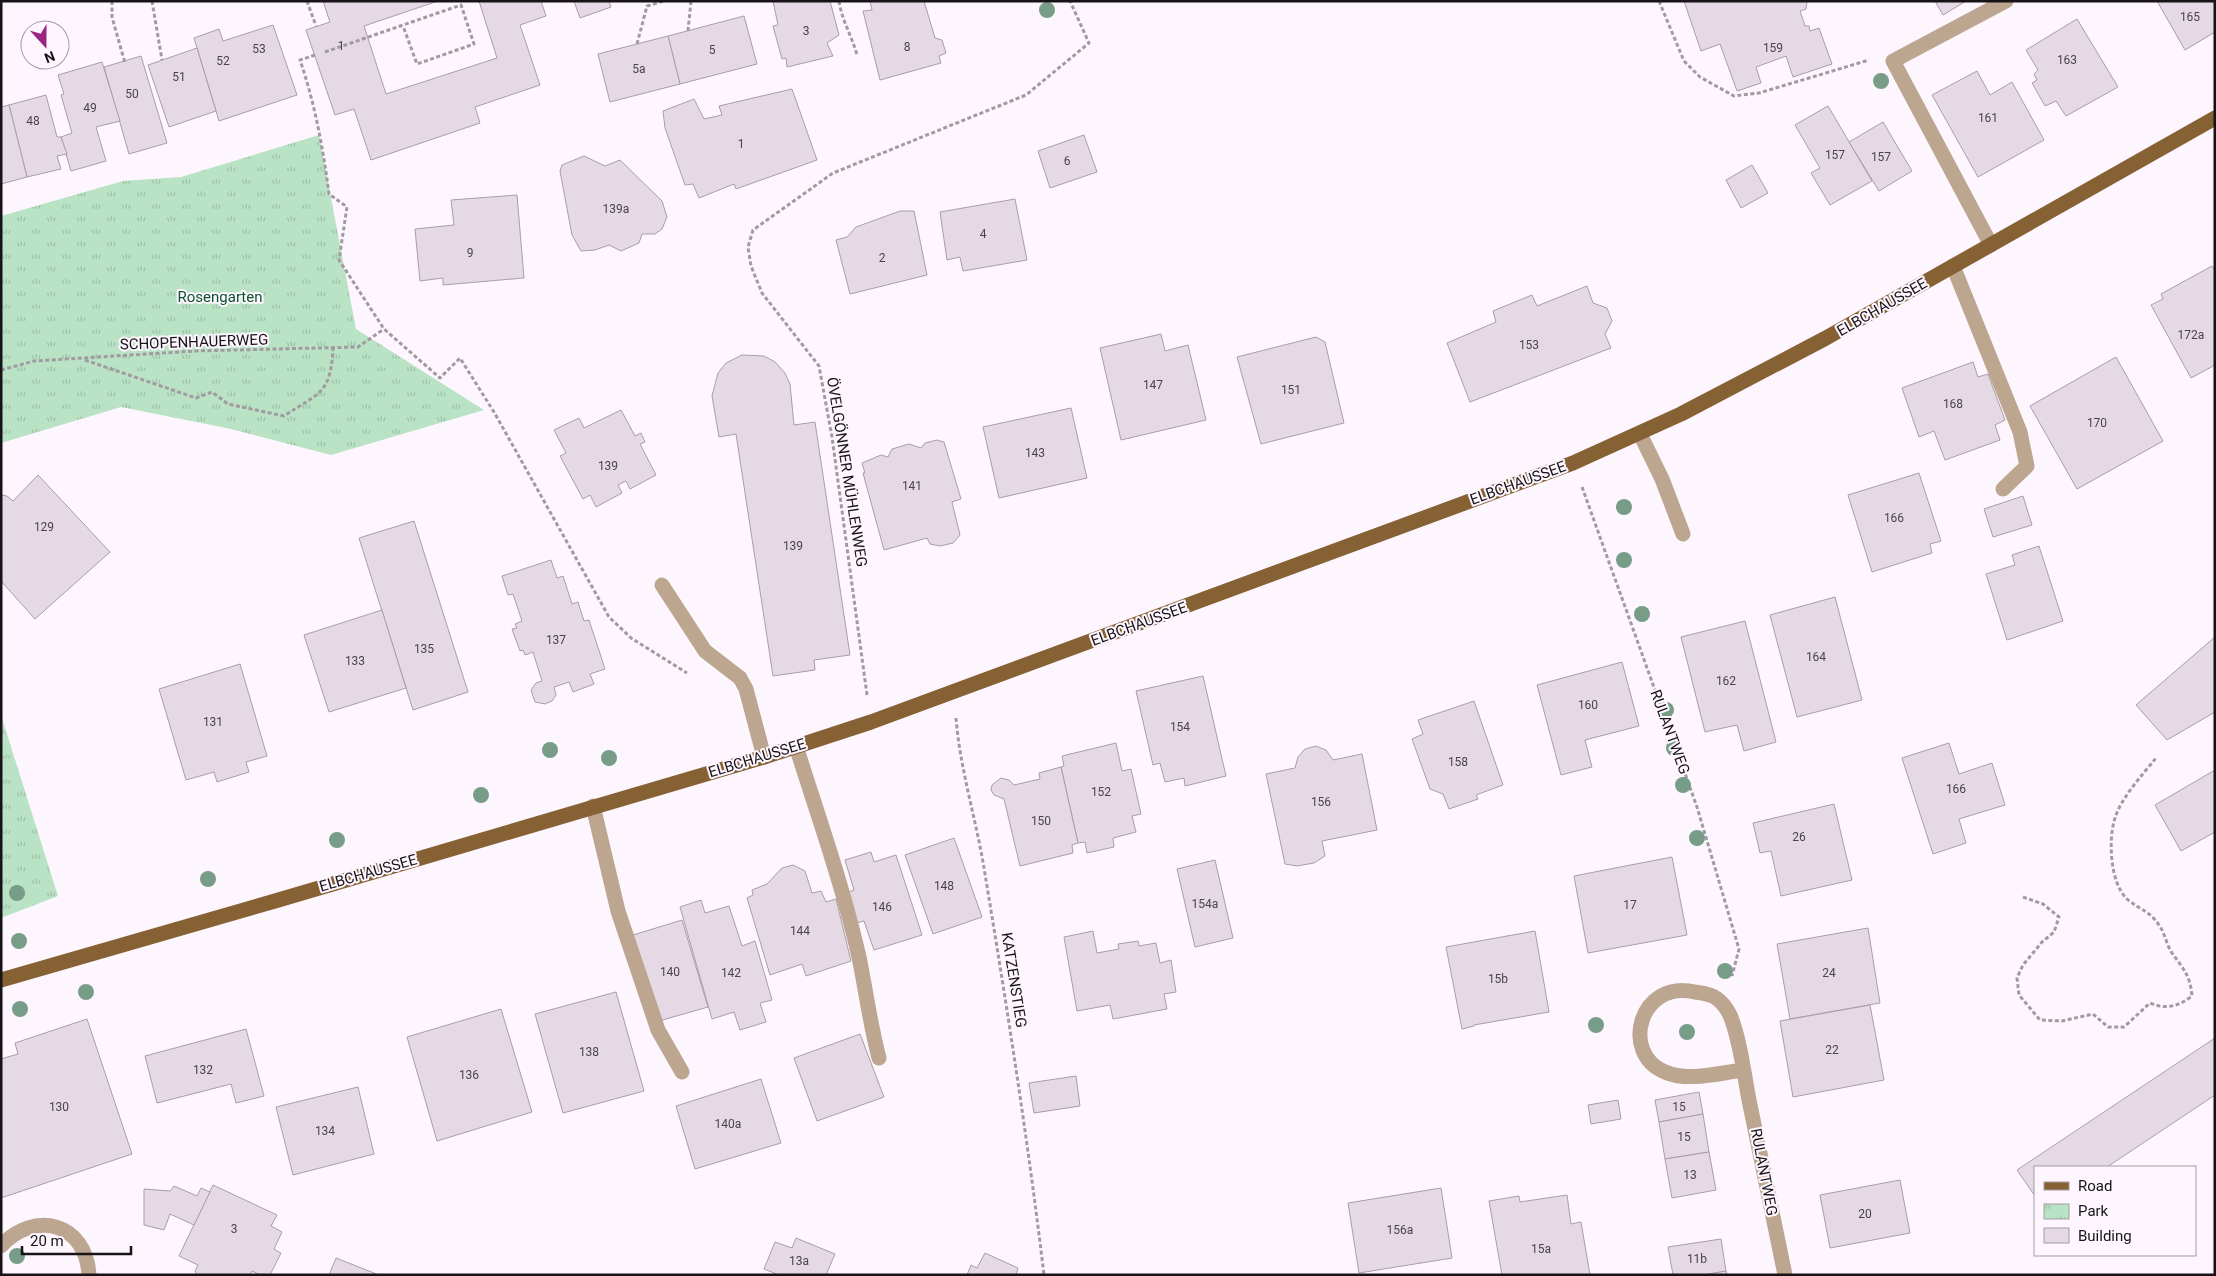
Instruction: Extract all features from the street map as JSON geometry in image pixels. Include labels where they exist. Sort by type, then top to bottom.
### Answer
[{"type":"main road","name":"ELBCHAUSSEE","points":[[1,980],[764,757],[871,722],[1573,462],[1640,434],[1737,386],[2214,120]]},
{"type":"street","points":[[1991,245],[1893,61],[2006,1]]},
{"type":"street","points":[[1953,266],[2020,432],[2026,457],[2027,466],[2003,489]]},
{"type":"street","points":[[1640,434],[1662,479],[1683,534]]},
{"type":"street","points":[[662,585],[705,651],[740,678],[751,707],[764,757]]},
{"type":"street","points":[[796,746],[836,872],[859,958],[869,1018],[879,1058]]},
{"type":"street","points":[[593,806],[618,911],[658,1030],[682,1072]]},
{"type":"street","points":[[1725,1006],[1715,996],[1682,989],[1668,992],[1655,1000],[1647,1008],[1641,1022],[1640,1038],[1644,1050],[1652,1063],[1664,1072],[1687,1076],[1743,1070]]},
{"type":"street","name":"RULANTWEG","points":[[1725,1006],[1731,1017],[1743,1070],[1785,1275]]},
{"type":"street","points":[[1,1246],[10,1237],[30,1228],[53,1225],[74,1236],[84,1248],[89,1275]]},
{"type":"path","points":[[112,1],[112,17],[125,63]]},
{"type":"path","points":[[152,1],[162,60]]},
{"type":"path","points":[[307,1],[316,26]]},
{"type":"path","points":[[637,44],[647,6],[664,1]]},
{"type":"path","points":[[688,31],[691,1]]},
{"type":"path","points":[[839,1],[842,20],[850,29],[858,55]]},
{"type":"path","name":"ÖVELGÖNNER MÜHLENWEG","points":[[871,722],[832,437],[819,366],[762,293],[751,266],[748,247],[753,230],[834,173],[1026,94],[1089,43],[1070,1]]},
{"type":"path","points":[[1659,1],[1684,61],[1700,77],[1734,96],[1758,93],[1880,56],[1893,61]]},
{"type":"path","points":[[325,52],[460,5],[474,44],[417,64],[404,26]]},
{"type":"path","points":[[315,55],[300,60],[310,90],[323,148],[328,194],[347,207],[339,260],[384,329],[440,378],[460,358],[494,412],[609,617],[620,630],[694,678]]},
{"type":"path","name":"SCHOPENHAUERWEG","points":[[1,370],[34,361],[195,352],[358,347],[384,329]]},
{"type":"path","points":[[82,359],[196,398],[212,392],[228,404],[284,416],[325,389],[332,368],[333,348]]},
{"type":"path","name":"RULANTWEG","points":[[1573,462],[1697,807],[1739,949],[1725,1006]]},
{"type":"path","name":"KATZENSTIEG","points":[[954,691],[958,742],[980,839],[1010,1025],[1044,1275]]},
{"type":"path","points":[[2023,897],[2043,904],[2059,917],[2054,932],[2042,942],[2023,964],[2018,978],[2019,994],[2040,1020],[2062,1021],[2093,1014],[2108,1027],[2124,1026],[2150,1003],[2161,1008],[2181,1005],[2192,996],[2190,979],[2171,952],[2160,926],[2147,911],[2127,899],[2117,886],[2113,873],[2112,847],[2115,818],[2134,786],[2156,758]]},
{"type":"green space","name":"Rosengarten","points":[[319,135],[356,329],[484,410],[331,455],[231,429],[121,407],[1,443],[1,216],[123,181],[181,177]]},
{"type":"green space","points":[[1,715],[58,896],[1,918]]},
{"type":"building","points":[[323,1],[438,1],[364,26],[386,94],[497,58],[479,1],[541,1],[546,16],[520,25],[540,85],[475,107],[480,123],[371,160],[354,109],[335,115],[306,30],[330,22]]},
{"type":"building","points":[[574,1],[609,1],[611,7],[580,18]]},
{"type":"building","points":[[773,1],[830,1],[839,35],[827,43],[833,56],[787,67],[786,58],[782,59],[773,26],[778,25]]},
{"type":"building","points":[[870,1],[924,1],[935,38],[942,40],[946,53],[939,56],[941,63],[880,80],[863,11],[872,10]]},
{"type":"building","points":[[1684,1],[1807,1],[1806,9],[1800,11],[1805,26],[1809,26],[1810,31],[1819,28],[1832,64],[1793,77],[1786,56],[1756,67],[1761,83],[1737,91],[1720,44],[1701,51]]},
{"type":"building","points":[[1935,1],[1966,1],[1943,15]]},
{"type":"building","points":[[2157,1],[2215,1],[2215,32],[2185,50]]},
{"type":"building","points":[[744,16],[757,64],[680,84],[668,36]]},
{"type":"building","points":[[2077,19],[2118,87],[2066,116],[2056,101],[2045,106],[2032,83],[2037,80],[2034,74],[2038,70],[2026,50]]},
{"type":"building","points":[[273,25],[297,95],[219,121],[194,38],[219,29],[223,41]]},
{"type":"building","points":[[668,36],[680,84],[610,102],[598,54]]},
{"type":"building","points":[[197,48],[216,111],[169,127],[148,65]]},
{"type":"building","points":[[141,56],[167,143],[129,154],[104,67]]},
{"type":"building","points":[[102,62],[120,121],[96,127],[106,161],[71,171],[61,137],[72,133],[61,95],[64,94],[58,75]]},
{"type":"building","points":[[1977,71],[1990,95],[2012,82],[2044,140],[1978,177],[1932,95]]},
{"type":"building","points":[[792,89],[817,160],[736,189],[734,184],[699,198],[693,184],[685,185],[665,128],[663,111],[694,99],[704,119],[722,115],[719,106]]},
{"type":"building","points":[[46,95],[57,137],[61,137],[67,154],[57,156],[61,169],[27,177],[9,105]]},
{"type":"building","points":[[9,105],[27,177],[1,184],[1,107]]},
{"type":"building","points":[[1828,106],[1872,181],[1830,205],[1811,173],[1820,168],[1795,125]]},
{"type":"building","points":[[1883,122],[1912,171],[1879,191],[1849,142]]},
{"type":"building","points":[[1084,135],[1097,172],[1050,188],[1038,151]]},
{"type":"building","points":[[584,156],[605,166],[620,160],[662,201],[667,217],[662,229],[655,234],[642,234],[639,243],[621,251],[609,245],[595,250],[581,251],[572,235],[560,171],[562,165]]},
{"type":"building","points":[[1752,165],[1768,193],[1741,208],[1726,180]]},
{"type":"building","points":[[517,195],[524,278],[443,285],[443,278],[420,281],[415,229],[454,225],[451,200]]},
{"type":"building","points":[[1015,199],[1027,260],[963,271],[960,257],[947,260],[940,212]]},
{"type":"building","points":[[900,211],[914,211],[927,275],[850,294],[836,240],[847,237],[856,227]]},
{"type":"building","points":[[2212,266],[2215,271],[2215,365],[2191,378],[2151,305],[2163,299],[2161,294]]},
{"type":"building","points":[[1587,286],[1593,303],[1607,308],[1612,321],[1605,334],[1611,348],[1470,402],[1447,343],[1496,322],[1493,311],[1532,295],[1537,306]]},
{"type":"building","points":[[1161,334],[1165,351],[1188,345],[1206,420],[1121,440],[1100,348]]},
{"type":"building","points":[[1316,337],[1325,342],[1344,423],[1261,444],[1237,357]]},
{"type":"building","points":[[742,355],[764,356],[775,362],[785,373],[790,384],[794,425],[815,422],[850,655],[814,660],[815,670],[773,676],[736,434],[719,437],[712,396],[718,373],[726,363]]},
{"type":"building","points":[[2116,357],[2163,441],[2077,489],[2030,406]]},
{"type":"building","points":[[1973,362],[1978,377],[1988,374],[2005,420],[1995,425],[2000,440],[1945,460],[1934,431],[1919,437],[1902,388]]},
{"type":"building","points":[[1071,408],[1087,478],[999,498],[983,427]]},
{"type":"building","points":[[621,410],[635,436],[641,433],[645,442],[640,444],[656,475],[630,489],[626,481],[618,485],[622,493],[596,507],[590,495],[583,499],[560,456],[566,453],[554,430],[579,418],[584,428]]},
{"type":"building","points":[[937,440],[944,442],[961,499],[952,502],[960,535],[953,543],[940,546],[930,544],[927,538],[884,550],[862,463],[881,455],[888,457],[892,449],[909,444],[921,448],[925,443]]},
{"type":"building","points":[[1919,473],[1941,541],[1930,544],[1932,553],[1872,572],[1848,495]]},
{"type":"building","points":[[38,475],[110,552],[35,619],[1,581],[1,495],[7,496],[13,501]]},
{"type":"building","points":[[2023,496],[2032,525],[1993,537],[1984,509]]},
{"type":"building","points":[[414,521],[468,692],[413,710],[359,538]]},
{"type":"building","points":[[2039,546],[2063,621],[2007,640],[1986,574],[2015,565],[2012,555]]},
{"type":"building","points":[[551,560],[557,578],[563,576],[572,604],[578,602],[584,621],[589,620],[605,669],[590,674],[594,684],[573,692],[569,682],[554,687],[556,695],[552,701],[545,704],[535,702],[531,690],[536,683],[542,681],[533,652],[525,655],[523,650],[520,651],[512,629],[517,628],[515,624],[522,621],[513,594],[508,595],[502,576]]},
{"type":"building","points":[[1835,597],[1862,700],[1797,717],[1770,615]]},
{"type":"building","points":[[382,610],[406,688],[329,712],[304,635]]},
{"type":"building","points":[[1745,621],[1776,742],[1744,751],[1737,725],[1705,732],[1681,637]]},
{"type":"building","points":[[2215,637],[2215,712],[2167,740],[2136,705]]},
{"type":"building","points":[[1622,662],[1639,726],[1585,740],[1592,767],[1561,775],[1537,685]]},
{"type":"building","points":[[240,664],[267,756],[246,762],[249,772],[217,782],[214,772],[186,780],[159,689]]},
{"type":"building","points":[[1203,676],[1226,776],[1185,786],[1184,778],[1165,782],[1160,763],[1153,765],[1136,691]]},
{"type":"building","points":[[1474,701],[1503,785],[1476,795],[1478,799],[1449,809],[1443,794],[1430,789],[1412,739],[1423,734],[1418,720]]},
{"type":"building","points":[[1116,743],[1122,771],[1131,769],[1141,814],[1132,816],[1136,832],[1113,838],[1114,847],[1087,853],[1085,842],[1078,843],[1061,767],[1064,766],[1062,756]]},
{"type":"building","points":[[1949,743],[1959,774],[1992,763],[2005,805],[1959,819],[1966,843],[1933,854],[1902,758]]},
{"type":"building","points":[[1316,746],[1326,750],[1333,760],[1362,754],[1377,830],[1322,841],[1325,856],[1314,863],[1297,866],[1285,864],[1266,774],[1295,768],[1298,757],[1305,749]]},
{"type":"building","points":[[1061,767],[1078,843],[1072,845],[1073,853],[1020,866],[1004,799],[994,795],[991,790],[992,785],[1001,778],[1009,780],[1014,785],[1040,779],[1039,773]]},
{"type":"building","points":[[2215,770],[2215,832],[2181,851],[2155,805]]},
{"type":"building","points":[[1834,804],[1852,880],[1781,896],[1771,851],[1760,853],[1753,823]]},
{"type":"building","points":[[954,838],[982,917],[933,934],[905,855]]},
{"type":"building","points":[[871,852],[874,862],[896,855],[922,935],[874,950],[864,921],[856,923],[846,893],[854,890],[845,860]]},
{"type":"building","points":[[1672,857],[1687,935],[1588,953],[1574,876]]},
{"type":"building","points":[[1215,860],[1233,938],[1195,947],[1177,869]]},
{"type":"building","points":[[793,865],[805,871],[812,893],[821,891],[826,902],[836,899],[851,961],[806,976],[802,964],[770,975],[747,898],[753,895],[752,890],[767,884],[782,868]]},
{"type":"building","points":[[701,900],[705,913],[729,906],[742,946],[755,941],[772,1000],[760,1003],[766,1022],[740,1030],[734,1012],[712,1019],[680,907]]},
{"type":"building","points":[[682,920],[708,1007],[659,1021],[630,936]]},
{"type":"building","points":[[1868,928],[1880,1003],[1790,1019],[1777,944]]},
{"type":"building","points":[[1093,931],[1097,953],[1119,949],[1118,944],[1138,941],[1139,946],[1156,943],[1160,963],[1171,960],[1176,992],[1164,994],[1167,1009],[1113,1019],[1110,1005],[1077,1011],[1064,937]]},
{"type":"building","points":[[1535,931],[1549,1012],[1474,1025],[1462,1029],[1446,947]]},
{"type":"building","points":[[616,992],[644,1091],[563,1113],[535,1014]]},
{"type":"building","points":[[1870,1005],[1884,1080],[1793,1097],[1780,1021]]},
{"type":"building","points":[[501,1009],[532,1112],[437,1141],[407,1037]]},
{"type":"building","points":[[87,1019],[132,1154],[1,1198],[1,1059],[18,1054],[15,1043]]},
{"type":"building","points":[[246,1029],[264,1096],[236,1103],[231,1084],[157,1103],[145,1056]]},
{"type":"building","points":[[860,1034],[884,1097],[817,1121],[794,1058]]},
{"type":"building","points":[[2215,1038],[2215,1095],[2108,1166],[2034,1166],[2034,1195],[2017,1170]]},
{"type":"building","points":[[1076,1076],[1080,1106],[1034,1113],[1029,1083]]},
{"type":"building","points":[[761,1079],[781,1143],[695,1169],[676,1106]]},
{"type":"building","points":[[358,1087],[374,1154],[293,1175],[276,1107]]},
{"type":"building","points":[[1699,1092],[1703,1114],[1659,1122],[1655,1100]]},
{"type":"building","points":[[1618,1100],[1621,1119],[1591,1124],[1588,1105]]},
{"type":"building","points":[[1703,1114],[1709,1152],[1665,1159],[1659,1122]]},
{"type":"building","points":[[1709,1152],[1716,1190],[1672,1198],[1665,1159]]},
{"type":"building","points":[[1900,1180],[1910,1233],[1830,1248],[1820,1195]]},
{"type":"building","points":[[213,1185],[277,1215],[271,1226],[282,1232],[274,1249],[281,1253],[270,1275],[260,1275],[252,1271],[250,1275],[197,1275],[195,1271],[198,1265],[179,1256]]},
{"type":"building","points":[[174,1186],[197,1196],[201,1188],[210,1192],[194,1225],[170,1214],[164,1230],[144,1225],[144,1189],[170,1191]]},
{"type":"building","points":[[1441,1188],[1452,1258],[1359,1273],[1348,1203]]},
{"type":"building","points":[[1567,1195],[1571,1224],[1581,1222],[1590,1275],[1502,1275],[1489,1201],[1519,1196],[1520,1202]]},
{"type":"building","points":[[796,1238],[835,1254],[826,1275],[779,1275],[764,1269],[775,1242],[792,1248]]},
{"type":"building","points":[[1721,1239],[1726,1271],[1704,1275],[1673,1275],[1668,1247]]},
{"type":"building","points":[[985,1253],[1018,1268],[1016,1275],[967,1275],[971,1265],[977,1268]]},
{"type":"building","points":[[336,1258],[379,1275],[329,1275]]},
{"type":"building","points":[[1726,1271],[1727,1275],[1704,1275]]}]
